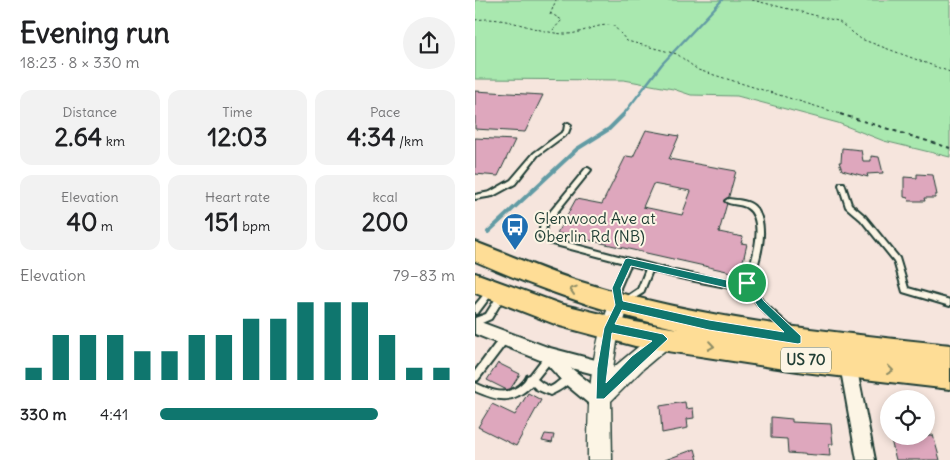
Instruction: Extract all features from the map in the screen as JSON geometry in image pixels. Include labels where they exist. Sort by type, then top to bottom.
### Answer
[{"type":"main road","name":"US 70","points":[[475,251],[554,284],[619,305],[709,325],[798,340],[950,357]]},
{"type":"main road","name":"US 70","points":[[475,283],[560,315],[609,328],[663,339],[950,377]]},
{"type":"main road","points":[[600,460],[601,368],[609,328],[619,305]]},
{"type":"main road","points":[[600,399],[636,360],[663,339]]},
{"type":"street","points":[[475,327],[550,356],[601,368]]},
{"type":"street","points":[[550,356],[569,378],[600,399]]},
{"type":"street","points":[[848,365],[865,460]]},
{"type":"lane","points":[[475,197],[491,194],[513,182],[537,154],[565,132],[568,125]]},
{"type":"lane","points":[[588,170],[543,225],[542,235],[548,240],[650,268],[731,285],[747,283]]},
{"type":"lane","points":[[842,185],[848,205],[863,218],[897,260],[905,290],[950,303]]},
{"type":"lane","points":[[729,201],[744,203],[754,209],[760,223],[755,266],[747,283]]},
{"type":"lane","points":[[628,262],[617,288],[619,305],[641,291],[650,268]]},
{"type":"lane","points":[[747,283],[761,304],[798,340]]},
{"type":"lane","points":[[475,311],[488,294],[497,292],[500,299],[488,317],[475,322]]},
{"type":"lane","points":[[475,377],[504,339]]},
{"type":"lane","points":[[475,387],[505,396],[512,395],[530,379],[550,356]]},
{"type":"lane","points":[[530,379],[550,391],[569,378]]},
{"type":"path","points":[[552,31],[562,20],[550,14],[556,0]]},
{"type":"path","points":[[752,0],[838,21],[861,38],[883,49],[950,72]]},
{"type":"path","points":[[475,20],[493,18],[568,34],[599,25],[612,25],[620,29],[627,41],[677,54],[698,70],[950,148]]},
{"type":"green space","points":[[475,0],[950,0],[950,157],[884,141],[838,123],[737,96],[691,95],[673,89],[624,80],[475,79]]},
{"type":"building","points":[[475,91],[543,95],[525,132],[475,129]]},
{"type":"building","points":[[646,130],[679,136],[669,159],[736,171],[719,232],[743,237],[741,243],[747,244],[740,274],[557,233],[576,199],[602,204],[626,156],[633,157]],"holes":[[[653,184],[691,191],[682,215],[643,207]]]},
{"type":"building","points":[[475,138],[515,140],[498,176],[475,174]]},
{"type":"building","points":[[842,148],[861,150],[863,161],[871,161],[871,156],[879,157],[883,173],[867,174],[868,177],[842,170],[839,162],[841,162]]},
{"type":"building","points":[[917,174],[933,175],[937,195],[935,195],[935,198],[924,198],[925,201],[909,201],[908,198],[904,197],[904,177],[917,178]]},
{"type":"building","points":[[498,363],[520,374],[509,391],[487,380]]},
{"type":"building","points":[[528,393],[541,400],[516,446],[478,427],[492,404],[515,415]]},
{"type":"building","points":[[685,402],[686,409],[693,408],[694,418],[687,419],[688,428],[662,433],[660,406]]},
{"type":"building","points":[[771,417],[792,419],[792,422],[831,424],[833,444],[829,444],[830,456],[788,453],[787,439],[771,438]]},
{"type":"building","points":[[545,434],[554,435],[552,443],[542,441]]},
{"type":"building","points":[[935,442],[940,460],[896,460],[892,445],[935,445]]},
{"type":"building","points":[[695,449],[698,460],[665,460]]},
{"type":"waterway","points":[[623,115],[662,64],[722,0]]},
{"type":"waterway","points":[[488,232],[577,149],[609,129],[623,115]]},
{"type":"place","name":"Glenwood Ave at Oberlin Rd (NB)","points":[[515,251]]},
{"type":"route","points":[[747,283],[731,285],[628,262],[617,288],[619,305],[609,328],[603,356],[600,396],[636,360],[663,339],[609,328],[619,305],[709,325],[798,340],[761,304],[747,283]]}]
